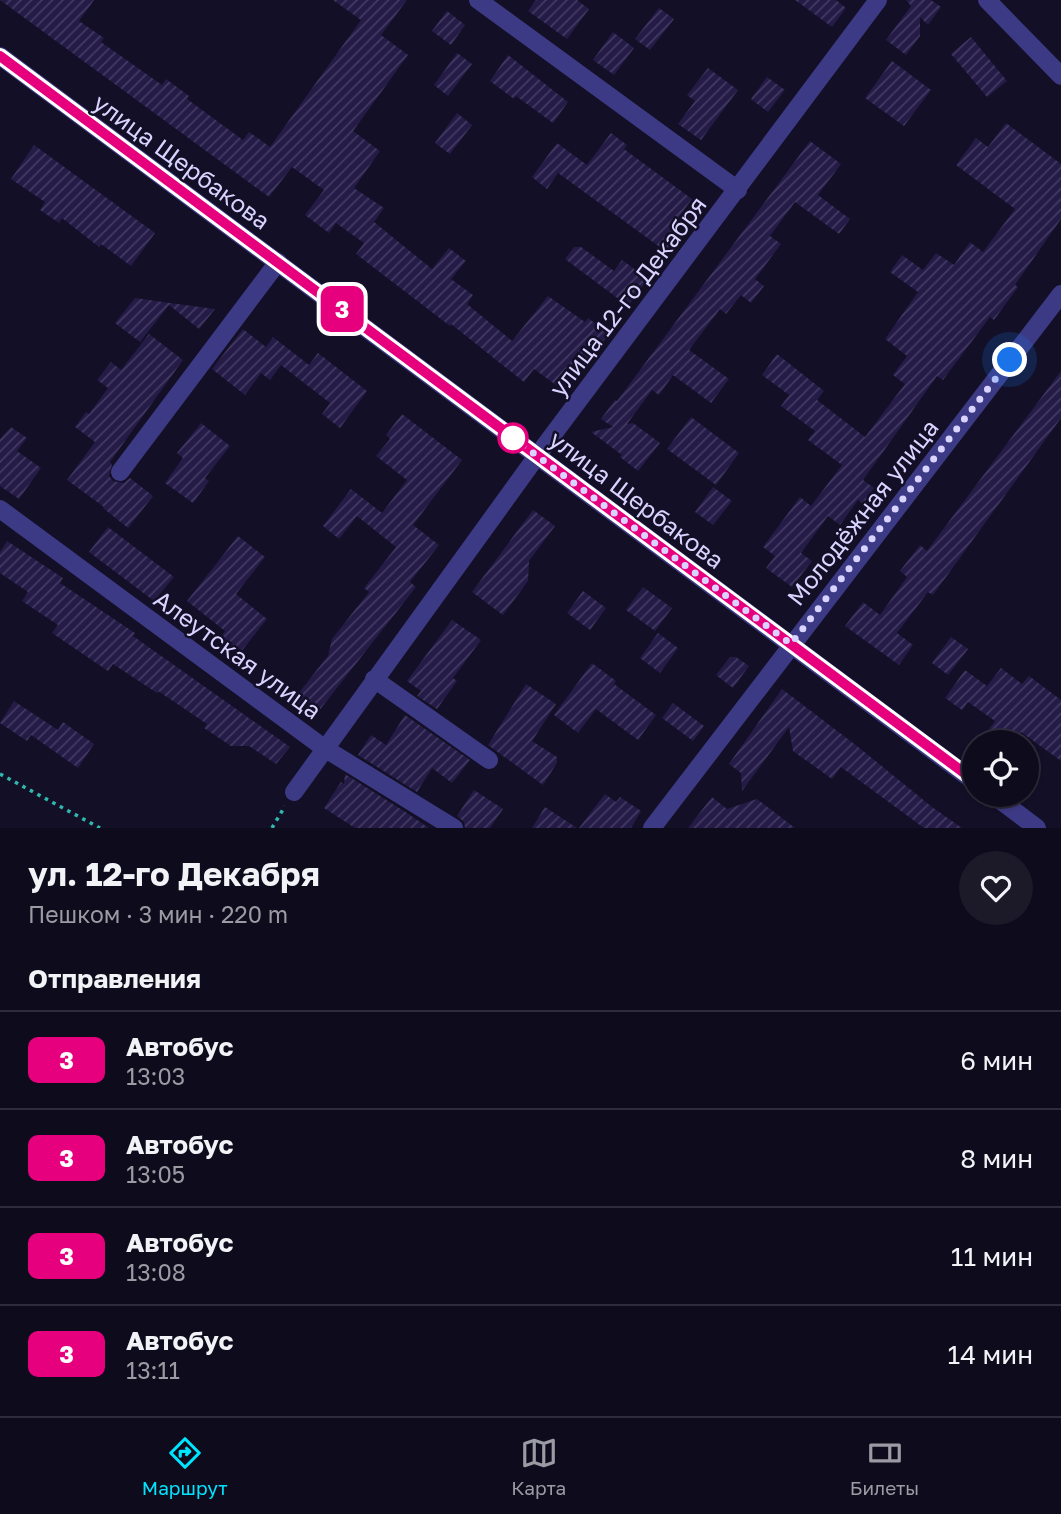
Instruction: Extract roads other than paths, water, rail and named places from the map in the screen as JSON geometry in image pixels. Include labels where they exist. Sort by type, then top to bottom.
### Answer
[{"type":"street","points":[[478,0],[738,190]]},
{"type":"street","name":"улица 12-го Декабря","points":[[293,792],[537,456],[878,0]]},
{"type":"street","points":[[988,0],[1061,76]]},
{"type":"street","name":"улица Щербакова","points":[[0,56],[962,772]]},
{"type":"street","points":[[120,472],[278,262]]},
{"type":"street","name":"Молодёжная улица","points":[[654,827],[791,644],[1061,294]]},
{"type":"street","name":"Алеутская улица","points":[[0,509],[324,748],[454,828]]},
{"type":"street","points":[[374,679],[489,760]]},
{"type":"street","points":[[1009,807],[1037,828]]}]
